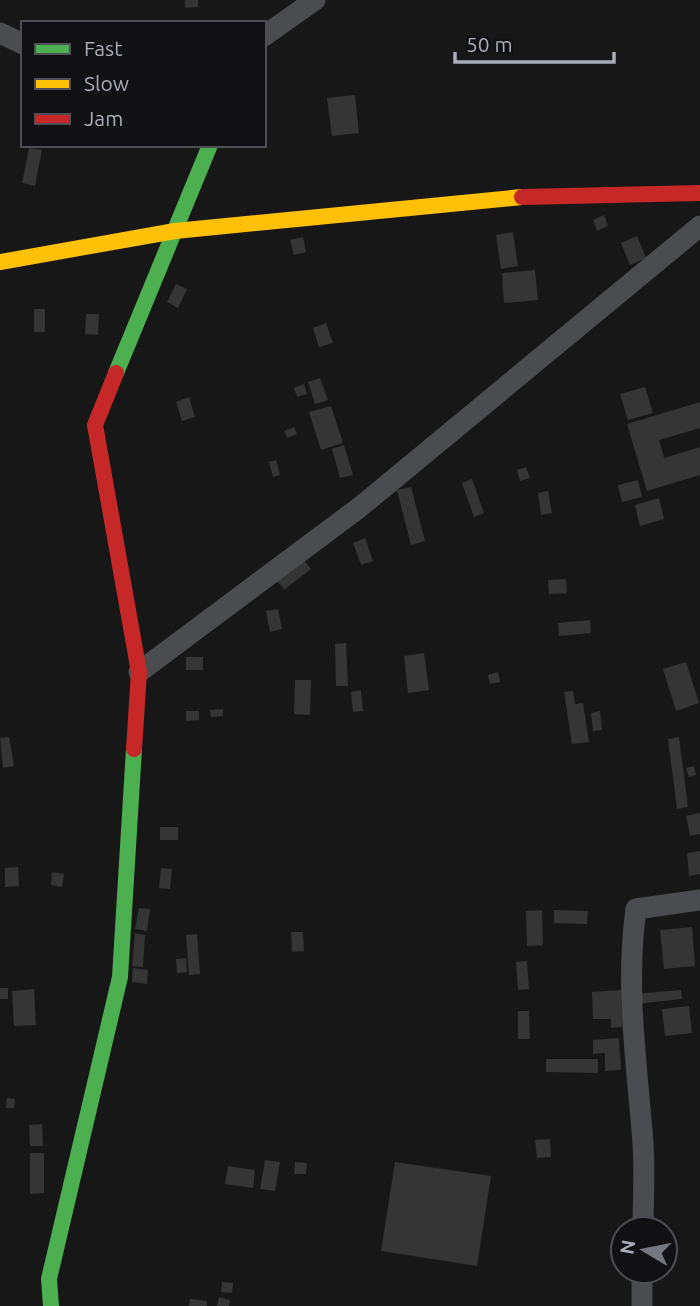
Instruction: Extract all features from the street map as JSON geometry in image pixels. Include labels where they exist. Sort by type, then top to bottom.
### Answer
[{"type":"street","points":[[266,35],[315,0]]},
{"type":"street","points":[[0,33],[21,43]]},
{"type":"street","points":[[51,1306],[49,1279],[120,977],[139,672],[95,425],[209,147]]},
{"type":"street","points":[[0,262],[175,230],[508,197],[700,193]]},
{"type":"street","points":[[139,672],[360,507],[700,226]]},
{"type":"street","points":[[643,1215],[643,1146],[631,1020],[631,948],[636,909],[700,900]]},
{"type":"street","points":[[642,1285],[642,1306]]},
{"type":"building","points":[[185,0],[198,0],[198,7],[185,8]]},
{"type":"building","points":[[355,95],[359,133],[332,136],[327,98]]},
{"type":"building","points":[[29,148],[42,150],[35,186],[22,183]]},
{"type":"building","points":[[604,215],[608,226],[597,231],[593,220]]},
{"type":"building","points":[[513,232],[518,266],[501,269],[496,235]]},
{"type":"building","points":[[637,236],[646,258],[630,265],[621,243]]},
{"type":"building","points":[[303,237],[306,252],[294,255],[290,240]]},
{"type":"building","points":[[535,270],[538,300],[504,303],[502,273]]},
{"type":"building","points":[[176,284],[187,289],[178,308],[167,302]]},
{"type":"building","points":[[34,309],[45,309],[45,332],[34,332]]},
{"type":"building","points":[[86,314],[99,314],[98,335],[85,334]]},
{"type":"building","points":[[326,323],[333,343],[319,347],[313,328]]},
{"type":"building","points":[[320,378],[328,400],[315,404],[308,382]]},
{"type":"building","points":[[304,384],[307,394],[297,397],[294,388]]},
{"type":"building","points":[[645,387],[653,413],[628,420],[620,394]]},
{"type":"building","points":[[189,397],[195,417],[182,421],[176,402]]},
{"type":"building","points":[[700,402],[700,428],[659,440],[664,458],[700,447],[700,475],[647,491],[627,424]]},
{"type":"building","points":[[331,406],[343,443],[321,450],[309,412]]},
{"type":"building","points":[[294,427],[297,434],[287,438],[284,431]]},
{"type":"building","points":[[344,445],[353,475],[340,478],[332,449]]},
{"type":"building","points":[[276,460],[280,475],[273,477],[269,462]]},
{"type":"building","points":[[526,467],[530,478],[520,481],[517,470]]},
{"type":"building","points":[[472,479],[484,513],[474,517],[462,483]]},
{"type":"building","points":[[638,480],[642,497],[622,502],[618,485]]},
{"type":"building","points":[[411,487],[425,541],[411,545],[397,490]]},
{"type":"building","points":[[548,491],[552,513],[541,515],[538,493]]},
{"type":"building","points":[[659,498],[664,519],[640,526],[635,505]]},
{"type":"building","points":[[365,538],[373,561],[361,565],[353,543]]},
{"type":"building","points":[[303,559],[311,569],[284,590],[276,579]]},
{"type":"building","points":[[566,579],[567,593],[549,594],[548,580]]},
{"type":"building","points":[[278,609],[282,629],[270,632],[266,611]]},
{"type":"building","points":[[590,620],[591,633],[559,636],[558,623]]},
{"type":"building","points":[[346,643],[348,686],[336,686],[335,644]]},
{"type":"building","points":[[424,653],[429,690],[408,693],[404,656]]},
{"type":"building","points":[[186,657],[203,657],[203,670],[186,670]]},
{"type":"building","points":[[686,662],[699,703],[676,711],[663,669]]},
{"type":"building","points":[[498,672],[500,682],[490,684],[488,675]]},
{"type":"building","points":[[295,680],[311,680],[310,715],[294,714]]},
{"type":"building","points":[[361,690],[363,711],[353,712],[351,692]]},
{"type":"building","points":[[573,691],[575,704],[583,703],[589,742],[572,744],[564,692]]},
{"type":"building","points":[[223,709],[223,716],[211,717],[210,710]]},
{"type":"building","points":[[186,711],[199,711],[199,720],[186,721]]},
{"type":"building","points":[[600,711],[602,730],[593,731],[591,713]]},
{"type":"building","points":[[9,737],[14,766],[3,768],[0,738]]},
{"type":"building","points":[[679,737],[688,807],[677,809],[668,739]]},
{"type":"building","points":[[694,766],[696,775],[689,777],[686,768]]},
{"type":"building","points":[[700,813],[700,834],[690,836],[686,816]]},
{"type":"building","points":[[160,827],[178,827],[178,840],[160,840]]},
{"type":"building","points":[[700,851],[700,874],[689,876],[687,853]]},
{"type":"building","points":[[18,867],[19,886],[5,887],[5,868]]},
{"type":"building","points":[[161,868],[172,869],[170,889],[159,888]]},
{"type":"building","points":[[52,872],[64,874],[62,887],[51,885]]},
{"type":"building","points":[[139,908],[150,909],[147,931],[135,929]]},
{"type":"building","points":[[542,910],[543,945],[527,946],[526,911]]},
{"type":"building","points":[[554,910],[588,911],[587,924],[554,923]]},
{"type":"building","points":[[692,927],[695,966],[664,969],[660,930]]},
{"type":"building","points":[[291,932],[303,932],[304,951],[292,952]]},
{"type":"building","points":[[135,933],[145,935],[143,967],[132,966]]},
{"type":"building","points":[[197,934],[200,974],[189,975],[186,935]]},
{"type":"building","points":[[186,958],[187,972],[177,973],[176,959]]},
{"type":"building","points":[[527,961],[529,989],[518,990],[516,962]]},
{"type":"building","points":[[133,968],[148,970],[147,984],[132,982]]},
{"type":"building","points":[[0,988],[8,988],[8,999],[0,999]]},
{"type":"building","points":[[34,989],[36,1025],[14,1026],[12,991]]},
{"type":"building","points":[[621,990],[622,1027],[611,1028],[611,1019],[593,1019],[592,992]]},
{"type":"building","points":[[681,990],[682,999],[636,1004],[635,994]]},
{"type":"building","points":[[689,1006],[692,1033],[665,1036],[662,1009]]},
{"type":"building","points":[[518,1011],[529,1011],[530,1039],[518,1039]]},
{"type":"building","points":[[619,1038],[621,1070],[605,1071],[605,1053],[593,1054],[593,1040]]},
{"type":"building","points":[[546,1059],[598,1059],[598,1073],[546,1072]]},
{"type":"building","points":[[7,1098],[15,1099],[14,1108],[6,1108]]},
{"type":"building","points":[[42,1124],[43,1146],[30,1146],[29,1125]]},
{"type":"building","points":[[550,1139],[551,1157],[537,1158],[535,1140]]},
{"type":"building","points":[[30,1153],[44,1153],[44,1193],[30,1194]]},
{"type":"building","points":[[265,1160],[280,1162],[275,1191],[260,1189]]},
{"type":"building","points":[[295,1162],[307,1163],[306,1174],[294,1174]]},
{"type":"building","points":[[395,1162],[491,1176],[477,1266],[381,1251]]},
{"type":"building","points":[[228,1166],[255,1170],[253,1188],[225,1184]]},
{"type":"building","points":[[222,1282],[233,1283],[232,1293],[221,1292]]},
{"type":"building","points":[[219,1297],[230,1300],[229,1306],[217,1306]]},
{"type":"building","points":[[190,1299],[207,1301],[207,1306],[189,1306]]},
{"type":"traffic: fast","points":[[116,373],[209,147]]},
{"type":"traffic: fast","points":[[51,1306],[49,1279],[120,977],[134,749]]},
{"type":"traffic: slow","points":[[0,262],[175,231],[522,197]]},
{"type":"traffic: jam","points":[[522,197],[700,193]]},
{"type":"traffic: jam","points":[[116,373],[95,425],[139,672],[134,749]]}]
